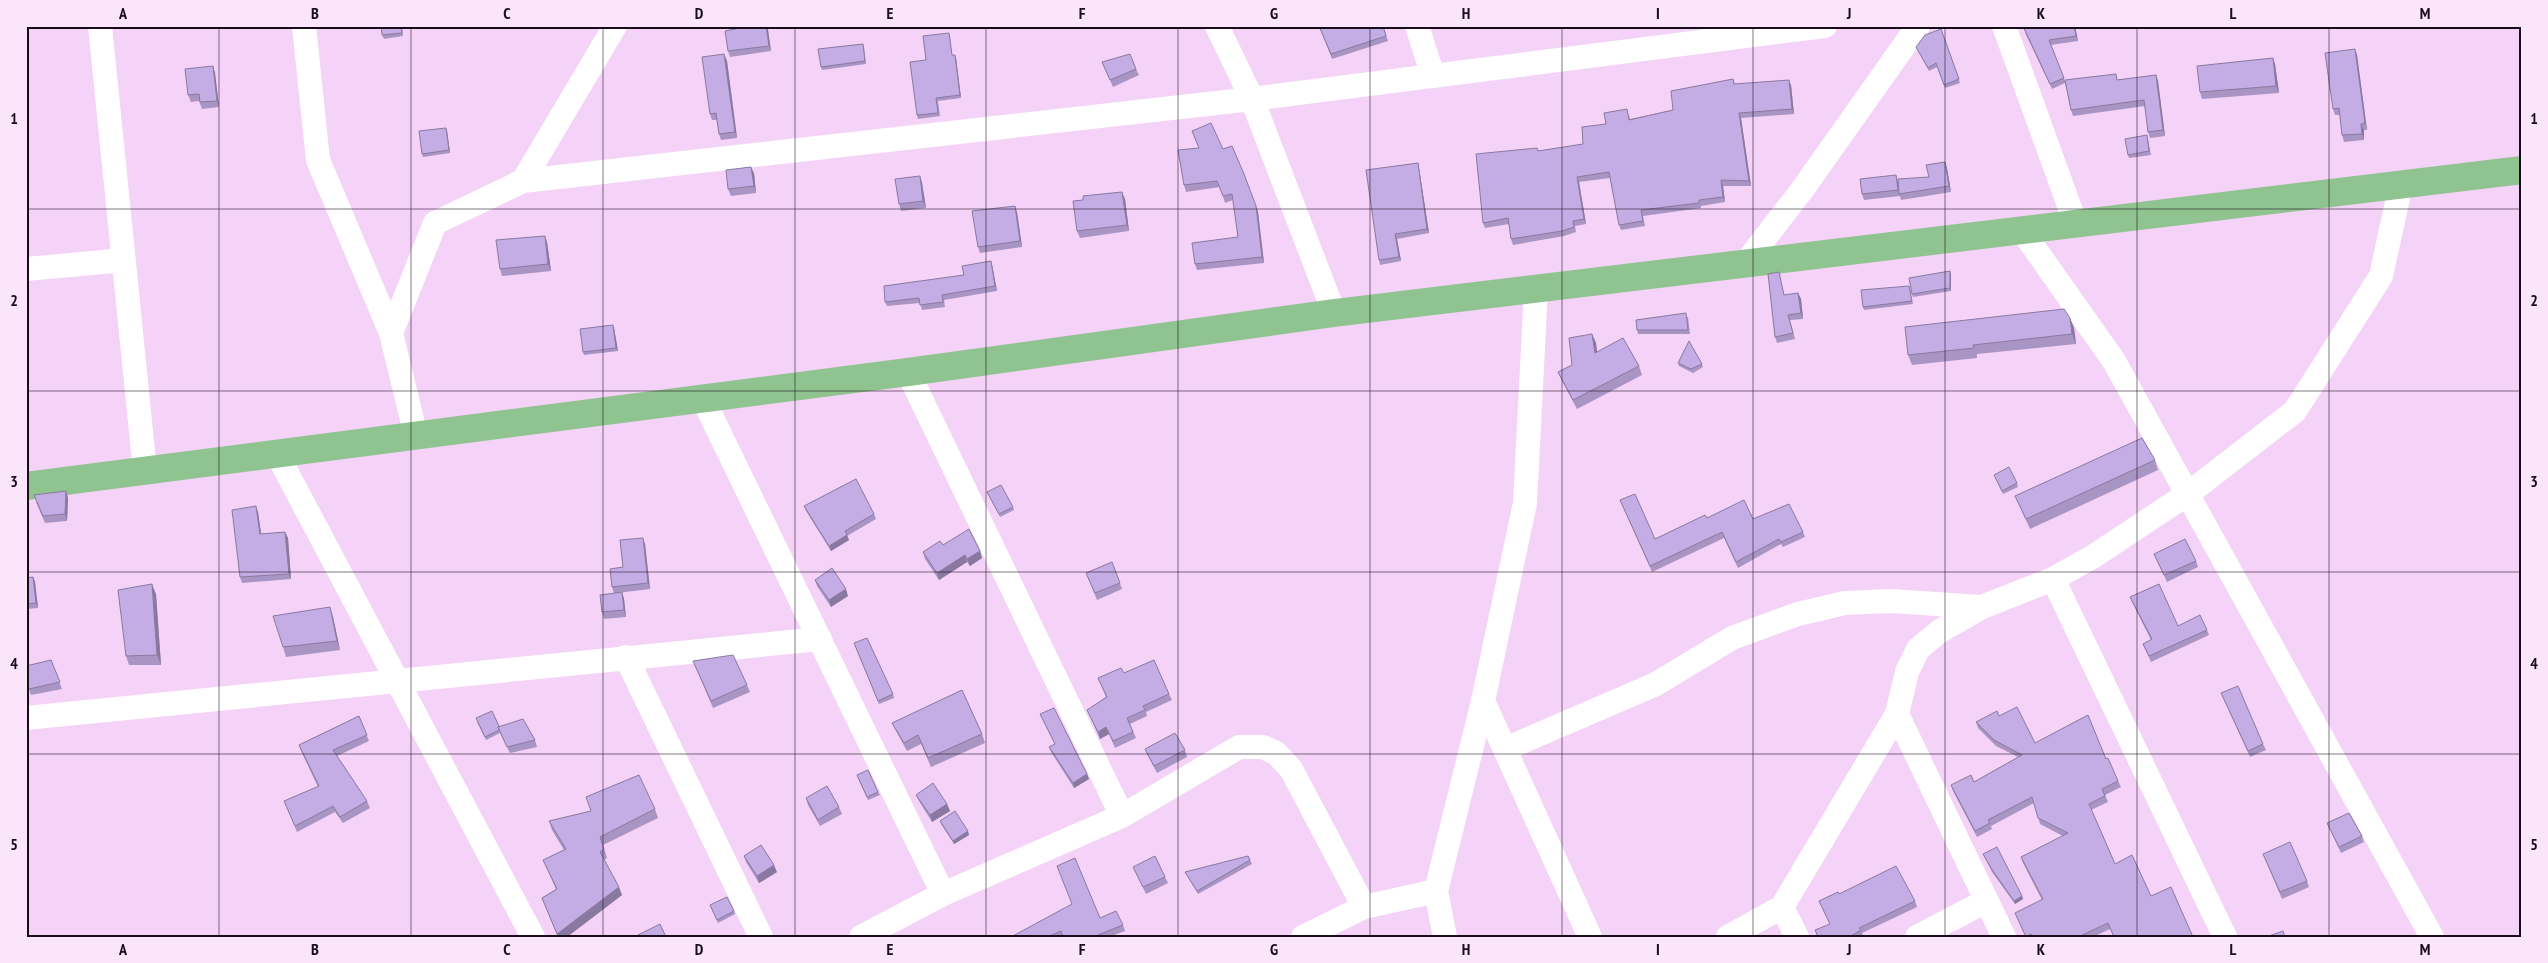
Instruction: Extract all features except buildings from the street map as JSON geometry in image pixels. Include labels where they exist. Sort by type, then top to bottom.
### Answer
[{"type":"main road","points":[[26,486],[908,372],[1334,313],[1744,265],[1806,254],[2021,228],[2522,170]]},
{"type":"street","points":[[100,26],[145,471]]},
{"type":"street","points":[[304,26],[318,160],[390,333],[416,436]]},
{"type":"street","points":[[523,181],[615,26]]},
{"type":"street","points":[[1217,26],[1252,99],[1334,313]]},
{"type":"street","points":[[1416,26],[1433,76]]},
{"type":"street","points":[[390,333],[435,223],[523,181],[1252,99],[1825,26]]},
{"type":"street","points":[[1744,265],[1802,190],[1918,26]]},
{"type":"street","points":[[2004,26],[2075,222]]},
{"type":"street","points":[[1728,937],[1782,907],[1897,714],[1907,672],[1918,649],[1940,631],[1982,607],[2053,579],[2094,556],[2189,493],[2295,411],[2381,276],[2401,184]]},
{"type":"street","points":[[2021,228],[2114,361],[2189,493],[2432,937]]},
{"type":"street","points":[[26,269],[124,260]]},
{"type":"street","points":[[1445,937],[1436,891],[1483,700],[1525,503],[1536,289]]},
{"type":"street","points":[[908,372],[1122,816]]},
{"type":"street","points":[[703,399],[943,894]]},
{"type":"street","points":[[278,454],[534,937]]},
{"type":"street","points":[[2053,579],[2225,937]]},
{"type":"street","points":[[1505,749],[1656,684],[1732,638],[1798,614],[1845,603],[1890,601],[1982,607]]},
{"type":"street","points":[[26,718],[820,639]]},
{"type":"street","points":[[626,658],[761,937]]},
{"type":"street","points":[[1483,700],[1590,937]]},
{"type":"street","points":[[1897,714],[2004,937]]},
{"type":"street","points":[[861,937],[943,894],[1122,816],[1239,748],[1263,747],[1276,753],[1291,769],[1364,907]]},
{"type":"street","points":[[1304,937],[1364,907],[1436,891]]},
{"type":"street","points":[[1917,937],[1986,901]]},
{"type":"street","points":[[1782,907],[1796,937]]}]
